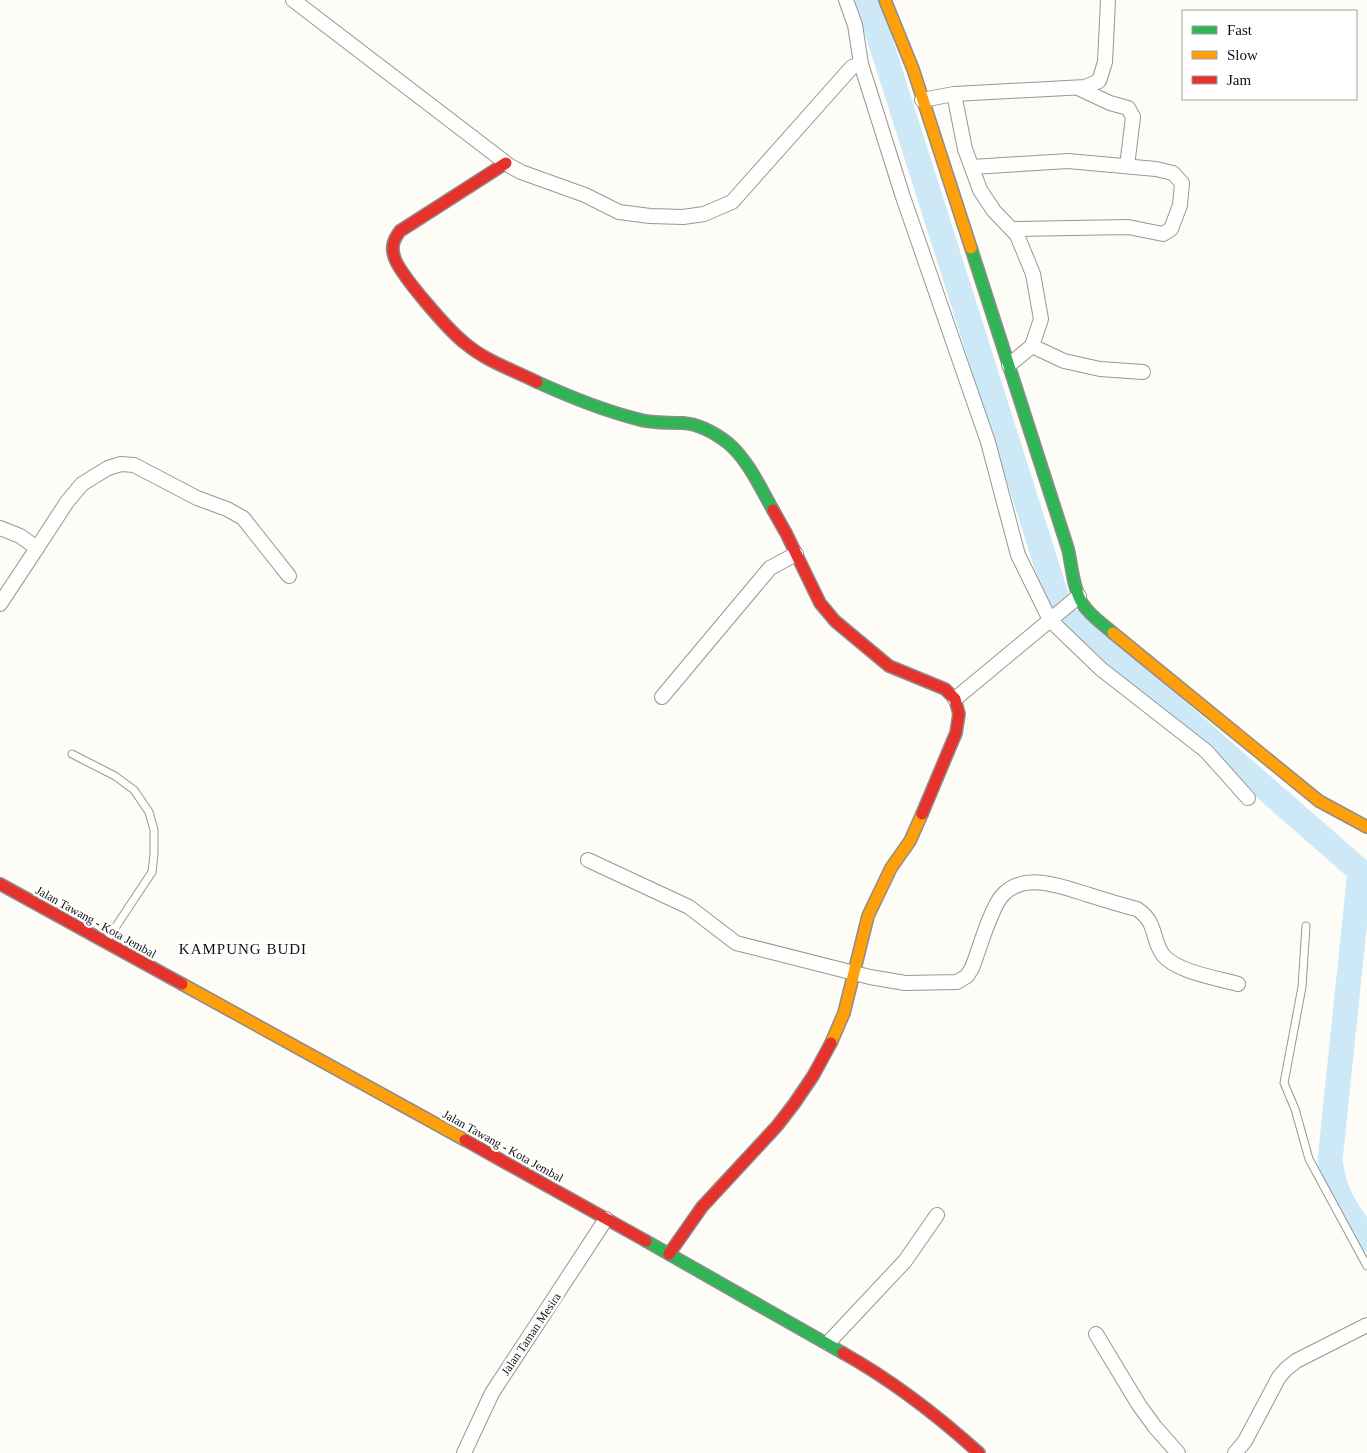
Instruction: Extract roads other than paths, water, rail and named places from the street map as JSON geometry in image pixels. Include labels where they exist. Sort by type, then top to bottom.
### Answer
[{"type":"street","points":[[293,0],[506,163],[521,172],[585,195],[619,212],[650,216],[704,214],[732,202],[852,67],[861,64]]},
{"type":"street","points":[[846,0],[855,25],[861,64],[903,197],[988,442],[1018,554],[1050,620],[1101,669],[1206,751],[1248,798]]},
{"type":"street","points":[[885,0],[906,50],[1009,365],[1068,549],[1082,603],[1093,616],[1291,779],[1319,801],[1367,827]]},
{"type":"street","points":[[922,100],[954,94],[1078,88],[1099,81],[1105,62],[1108,0]]},
{"type":"street","points":[[1078,88],[1110,103],[1128,108],[1133,118],[1127,166]]},
{"type":"street","points":[[954,94],[965,148],[980,190],[994,212],[1017,235],[1033,274],[1042,318],[1032,346],[1009,365]]},
{"type":"street","points":[[972,168],[1068,160],[1156,169],[1173,173],[1182,183],[1180,205],[1171,229],[1163,234],[1128,227],[1012,229]]},
{"type":"street","points":[[506,163],[400,231],[395,237],[392,248],[393,257],[447,326],[465,344],[484,357],[574,399],[602,410],[640,420],[665,424],[684,423],[707,429],[728,443],[741,456],[749,468],[786,533],[820,603],[835,620],[889,666],[945,689],[955,699],[959,714],[956,733],[948,754],[910,841],[891,868],[868,916],[844,1013],[825,1055],[813,1076],[777,1126],[702,1207],[669,1254]]},
{"type":"street","points":[[1032,346],[1064,361],[1100,369],[1144,372]]},
{"type":"street","points":[[0,604],[67,502],[82,484],[108,468],[121,464],[134,465],[197,498],[227,509],[243,518],[289,576]]},
{"type":"street","points":[[0,528],[20,536],[37,548]]},
{"type":"street","points":[[662,697],[770,568],[796,554]]},
{"type":"street","points":[[955,699],[1079,596]]},
{"type":"street","points":[[588,860],[689,907],[736,943],[870,977],[904,983],[957,982],[967,976],[1002,895],[1017,886],[1031,882],[1053,884],[1137,910],[1146,915],[1153,927],[1163,954],[1172,962],[1184,969],[1238,984]]},
{"type":"street","name":"Jalan Tawang - Kota Jembal","points":[[0,884],[828,1343],[904,1390],[929,1409],[979,1453]]},
{"type":"street","points":[[828,1343],[905,1261],[936,1215]]},
{"type":"street","name":"Jalan Taman Mesira","points":[[464,1453],[492,1393],[606,1219]]},
{"type":"street","points":[[1239,1452],[1279,1377],[1286,1369],[1296,1361],[1367,1325]]},
{"type":"street","points":[[1096,1334],[1139,1405],[1155,1428],[1178,1453]]},
{"type":"lane","points":[[72,754],[115,776],[134,790],[149,812],[154,830],[152,872],[106,943]]},
{"type":"lane","points":[[1306,926],[1302,987],[1284,1083],[1296,1109],[1309,1159],[1367,1266]]},
{"type":"waterway","points":[[865,0],[874,21],[1056,595]]},
{"type":"waterway","points":[[1075,622],[1360,871],[1330,1160],[1332,1173],[1342,1202],[1367,1239]]},
{"type":"district","name":"KAMPUNG BUDI","points":[[243,949]]}]
